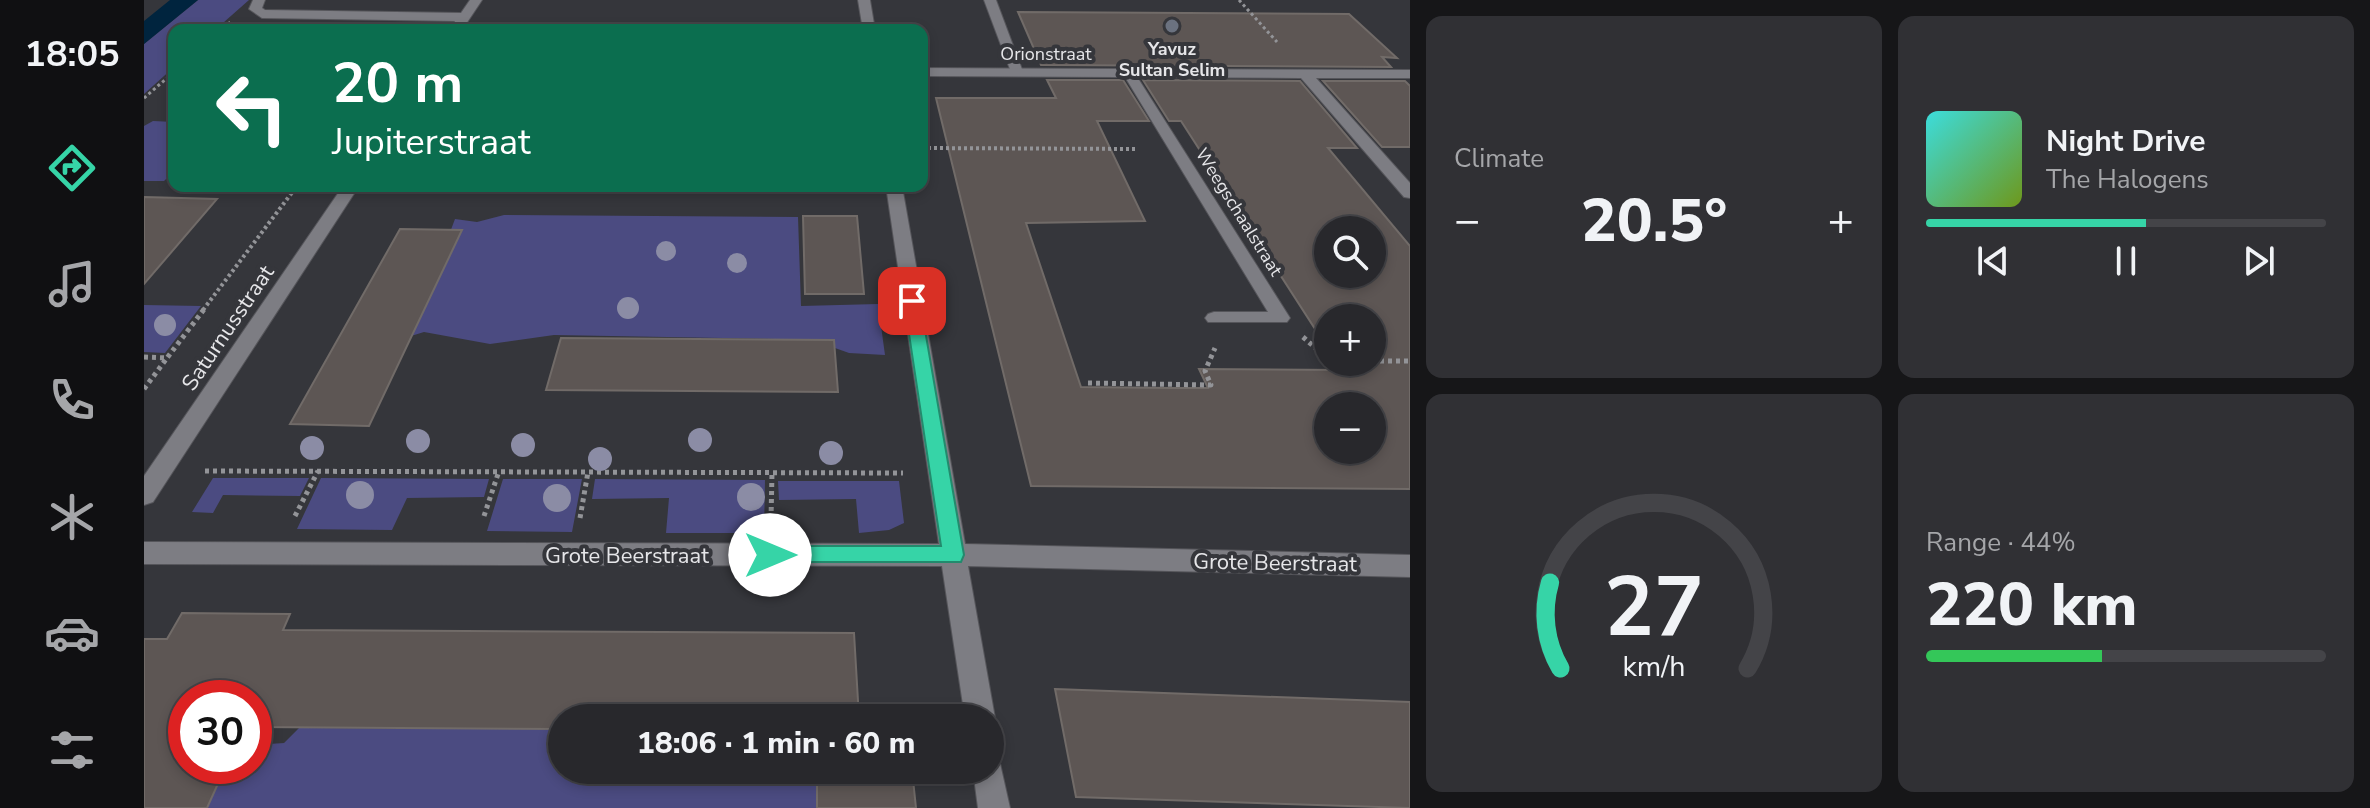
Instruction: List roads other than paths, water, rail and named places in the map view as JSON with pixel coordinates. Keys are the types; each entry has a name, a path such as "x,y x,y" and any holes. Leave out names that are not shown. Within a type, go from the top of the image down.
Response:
{"street":[{"path":"259,0 255,9 262,14 464,17"},
{"path":"459,24 476,0"},
{"path":"864,0 868,24"},
{"name":"Orionstraat","path":"928,72 1410,74"},
{"path":"1304,73 1410,193"},
{"name":"Saturnusstraat","path":"144,495 347,192"},
{"path":"895,192 978,704"},
{"name":"Grote Beerstraat","path":"144,553 953,555 1410,566"},
{"path":"990,784 994,808"}],"lane":[{"path":"990,0 1017,72"},
{"name":"Weegschaalstraat","path":"1128,72 1281,318 1222,318"}],"water":[{"path":"170,0 198,0 144,44 144,21"}],"place":[{"name":"Yavuz Sultan Selim","path":"1172,26"}]}
